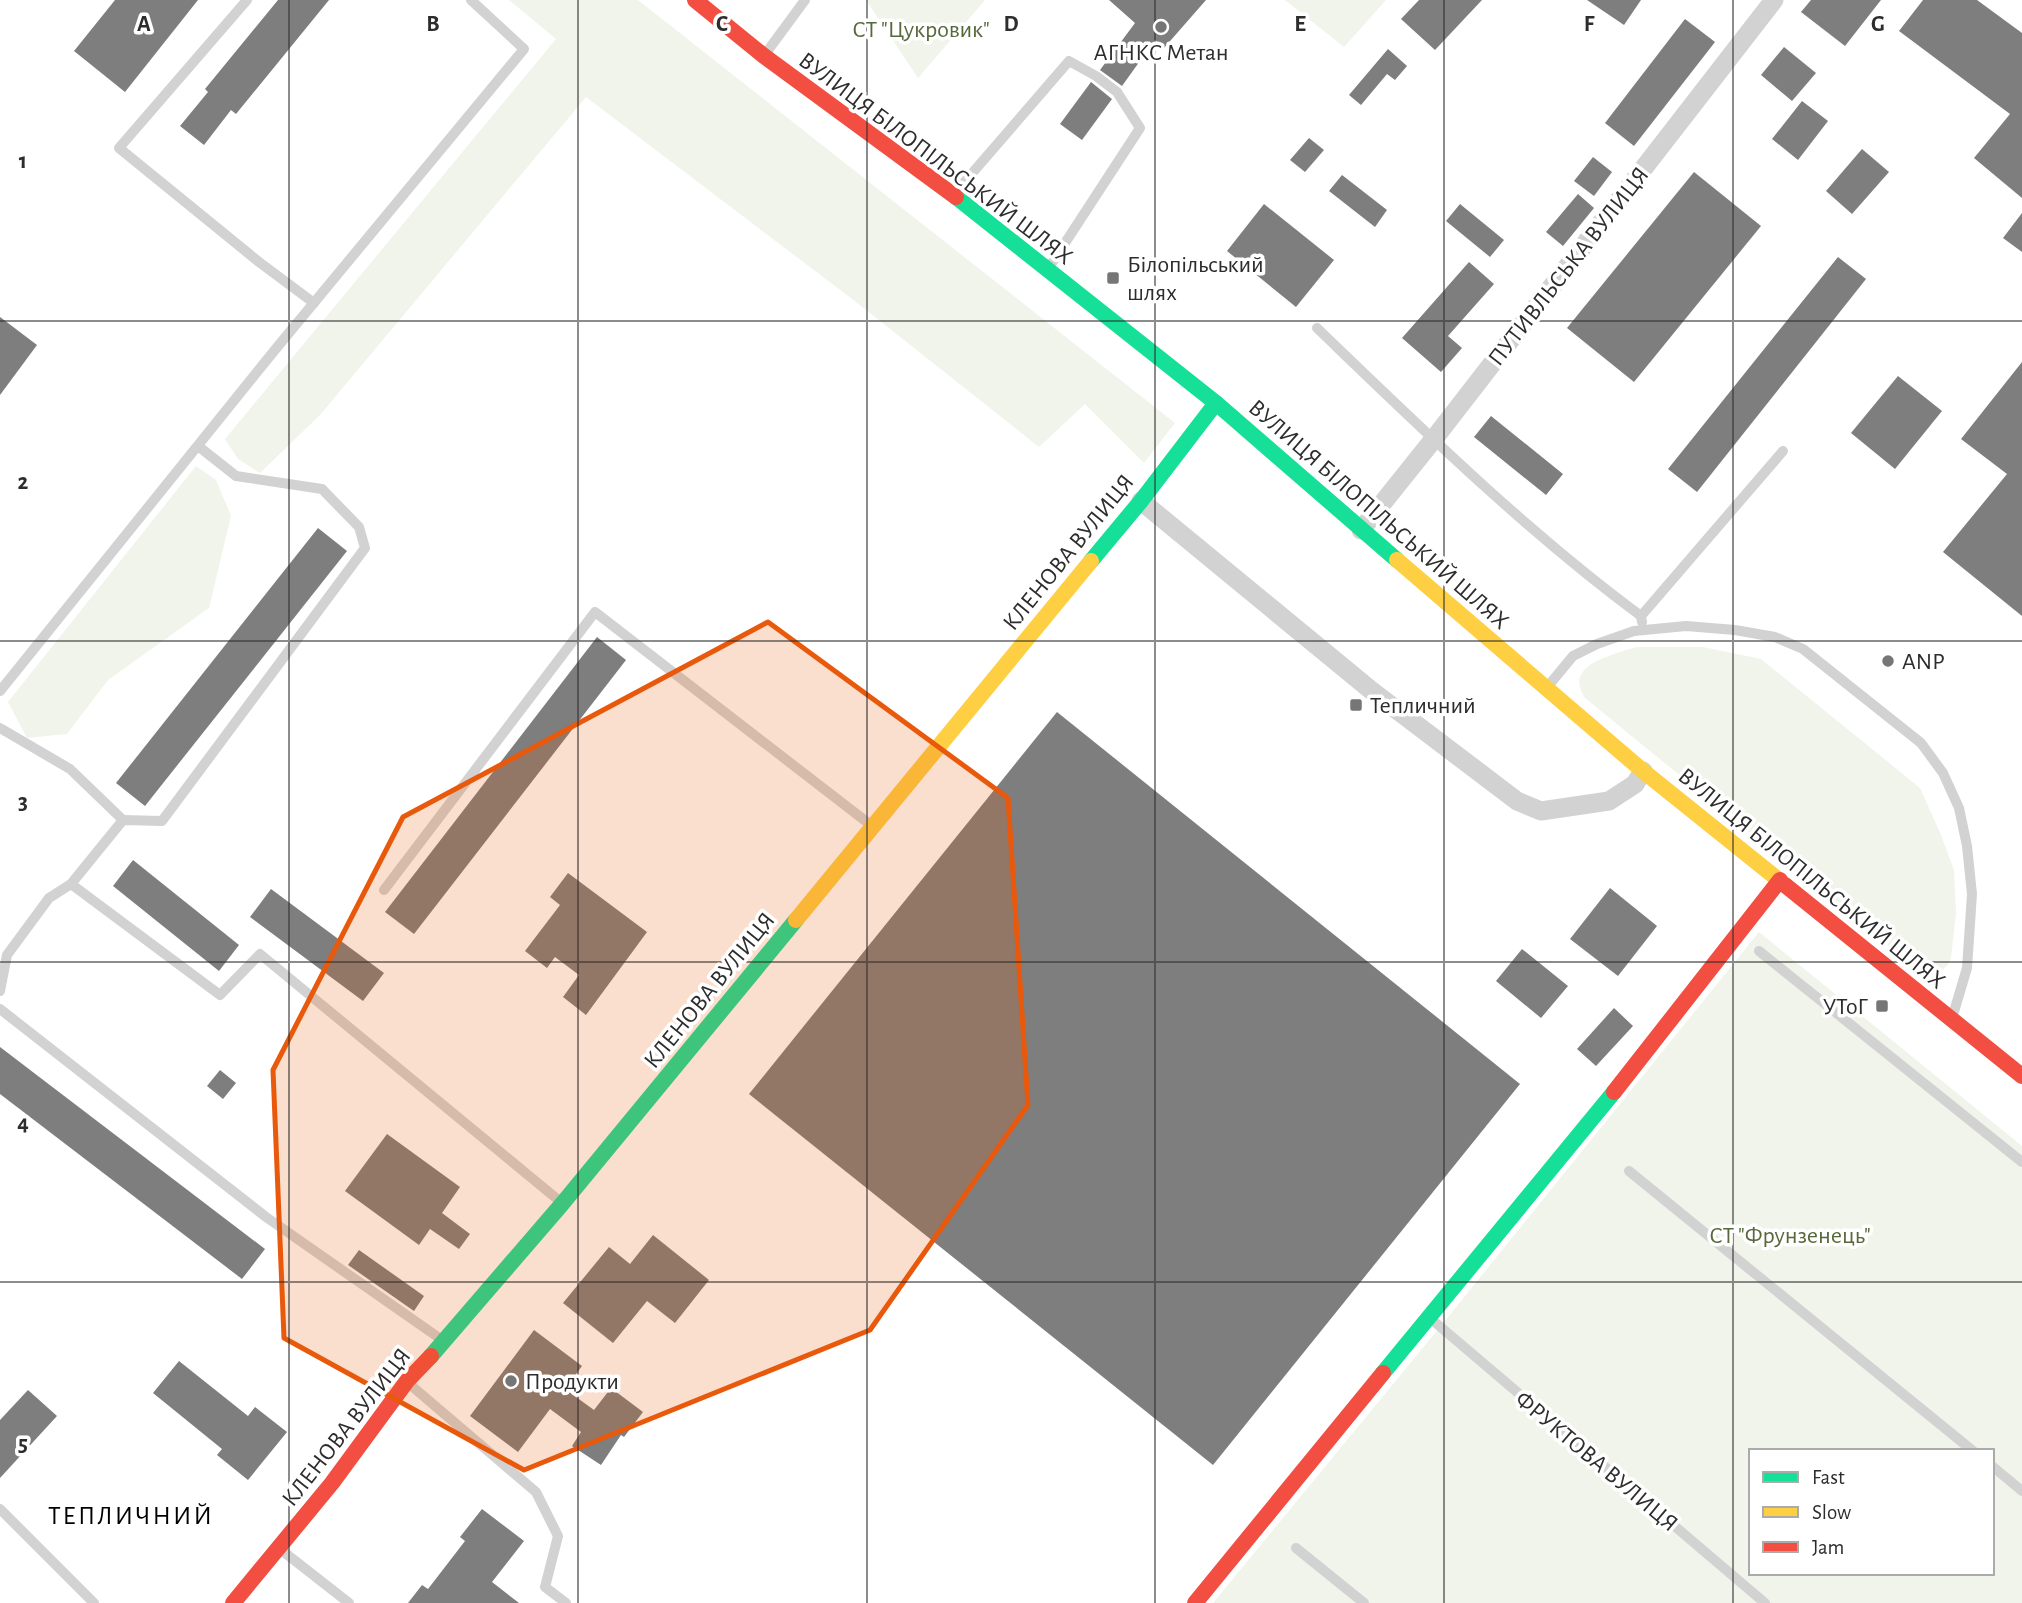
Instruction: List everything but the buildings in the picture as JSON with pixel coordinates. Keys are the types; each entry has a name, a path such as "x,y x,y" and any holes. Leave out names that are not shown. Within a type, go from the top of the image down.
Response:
{"street":[{"name":"ВУЛИЦЯ БІЛОПІЛЬСЬКИЙ ШЛЯХ","path":"695,0 764,56 953,195 1216,403 1643,771 2022,1076"},
{"name":"ПУТИВЛЬСЬКА ВУЛИЦЯ","path":"1361,530 1774,0"},
{"name":"КЛЕНОВА ВУЛИЦЯ","path":"233,1603 332,1483 407,1381 445,1342 562,1204 1141,500 1216,403"},
{"path":"1141,500 1373,691 1517,801 1542,811 1609,801 1635,783 1643,771"},
{"path":"1195,1603 1624,1080 1780,880"}],"lane":[{"path":"247,0 119,148 259,262 314,303"},
{"path":"0,691 524,49 471,0"},
{"path":"764,56 805,0"},
{"path":"953,195 1069,61 1117,92 1140,128 1047,270"},
{"path":"1317,328 1433,440 1595,582 1641,616 1644,631"},
{"path":"0,728 70,769 123,820 162,821 365,548 359,527 322,489 236,476 198,446"},
{"path":"1641,616 1783,451"},
{"path":"384,890 595,612 873,827"},
{"path":"1546,688 1573,656 1634,631 1686,626 1735,630 1775,637 1803,649 1921,743 1949,785 1959,808 1967,846 1972,894 1968,968 1952,1020"},
{"path":"0,991 7,955 49,898 71,884 123,820"},
{"path":"71,884 220,995 260,954 562,1204"},
{"path":"1759,951 2022,1162"},
{"path":"0,1009 266,1217 445,1342"},
{"path":"1629,1171 1971,1449"},
{"name":"ФРУКТОВА ВУЛИЦЯ","path":"1430,1318 1765,1603"},
{"path":"407,1381 536,1492 558,1536 545,1587 566,1603"},
{"path":"1994,1468 2022,1490"},
{"path":"0,1509 94,1603"},
{"path":"279,1548 349,1603"},
{"path":"1296,1548 1364,1603"}],"highlighted area":[{"path":"768,622 1008,798 1028,1105 870,1330 524,1470 284,1338 273,1070 403,817"}],"green space":[{"path":"509,0 638,0 1175,423 1144,463 1085,404 1039,447 856,302 586,97 320,415 260,473 238,459 225,439 556,39"},
{"name":"СТ \"Цукровик\"","path":"866,0 985,0 918,78"},
{"path":"1285,0 1386,0 1344,47"},
{"path":"196,466 216,480 231,516 209,608 108,680 67,734 27,738 8,702"},
{"path":"1636,647 1703,647 1761,659 1920,788 1954,870 1956,913 1948,965 1938,973 1918,970 1585,698 1580,677 1585,669 1604,658"},
{"name":"СТ \"Фрунзенець\"","path":"1759,932 2022,1146 2022,1603 1213,1603"}],"traffic: fast":[{"path":"956,197 1216,403 1397,560"},
{"path":"1091,561 1216,403"},
{"path":"431,1356 562,1204 796,920"},
{"path":"1383,1373 1614,1092"}],"traffic: slow":[{"path":"1397,560 1643,771 1785,885"},
{"path":"796,920 1091,561"}],"traffic: jam":[{"path":"695,0 764,56 956,197"},
{"path":"1614,1092 1780,880"},
{"path":"1785,885 2022,1076"},
{"path":"233,1603 332,1483 407,1381 431,1356"},
{"path":"1195,1603 1383,1373"}],"place":[{"name":"АГНКС Метан","path":"1161,27"},
{"name":"Білопільський шлях","path":"1113,278"},
{"name":"ANP","path":"1888,661"},
{"name":"Тепличний","path":"1356,705"},
{"name":"УТоГ","path":"1882,1006"},
{"name":"Продукти","path":"511,1381"}],"district":[{"name":"ТЕПЛИЧНИЙ","path":"131,1515"}]}
